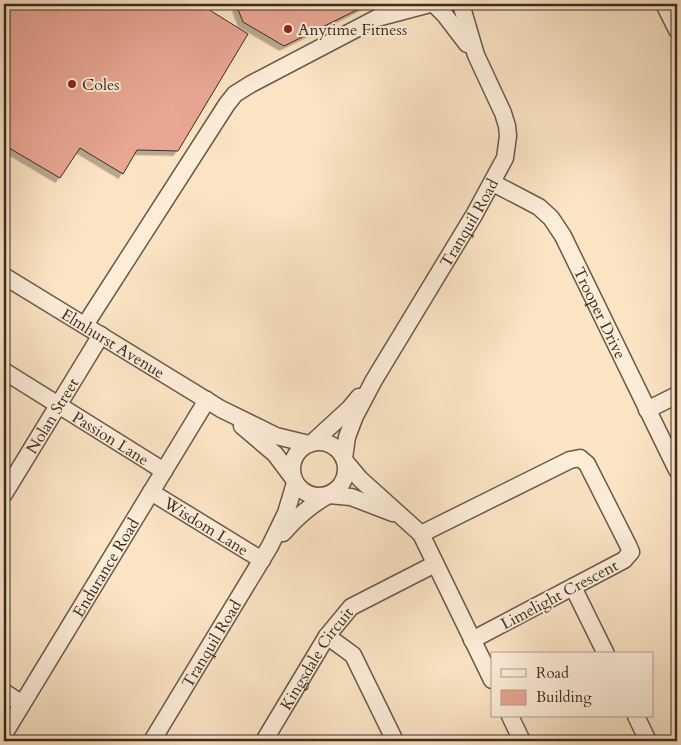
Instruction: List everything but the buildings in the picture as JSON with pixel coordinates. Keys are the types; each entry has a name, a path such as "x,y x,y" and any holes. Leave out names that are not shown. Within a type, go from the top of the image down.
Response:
{"street":[{"path":"377,18 389,4"},
{"path":"85,325 235,94 377,18 430,4 439,4"},
{"name":"Tranquil Road","path":"434,4 476,56"},
{"name":"Tranquil Road","path":"345,460 347,437 374,380 493,183 505,158 508,136 502,113 476,56 460,4"},
{"path":"664,4 677,30"},
{"name":"Trooper Drive","path":"493,183 539,207 551,218 563,236 677,470"},
{"name":"Elmhurst Avenue","path":"4,276 221,409 276,436 310,443"},
{"name":"Nolan Street","path":"4,494 101,335"},
{"name":"Passion Lane","path":"4,371 164,471"},
{"name":"Tranquil Road","path":"310,443 349,409 374,380"},
{"path":"647,410 677,395"},
{"name":"Endurance Road","path":"4,734 207,400"},
{"name":"Elmhurst Avenue","path":"221,409 274,454 294,480"},
{"path":"270,546 286,513 294,480 293,461 302,448 310,443 322,442 331,444 339,450 360,479 421,534 491,678"},
{"name":"Limelight Crescent","path":"421,534 570,460 580,458 587,464 631,552 624,560 472,640"},
{"path":"270,546 299,515 314,503 340,488 346,474 345,460"},
{"path":"294,480 305,493 320,497 328,495 351,497 400,516"},
{"name":"Wisdom Lane","path":"151,492 262,560"},
{"name":"Tranquil Road","path":"152,741 270,546"},
{"name":"Kingsdale Circuit","path":"264,741 326,636 351,607 435,564"},
{"path":"573,587 605,652"},
{"path":"326,636 353,655 394,741"},
{"path":"4,692 22,704"},
{"path":"511,718 522,741"},
{"path":"637,718 648,741"}],"place":[{"name":"Anytime Fitness","path":"288,29"},
{"name":"Coles","path":"72,84"}]}
